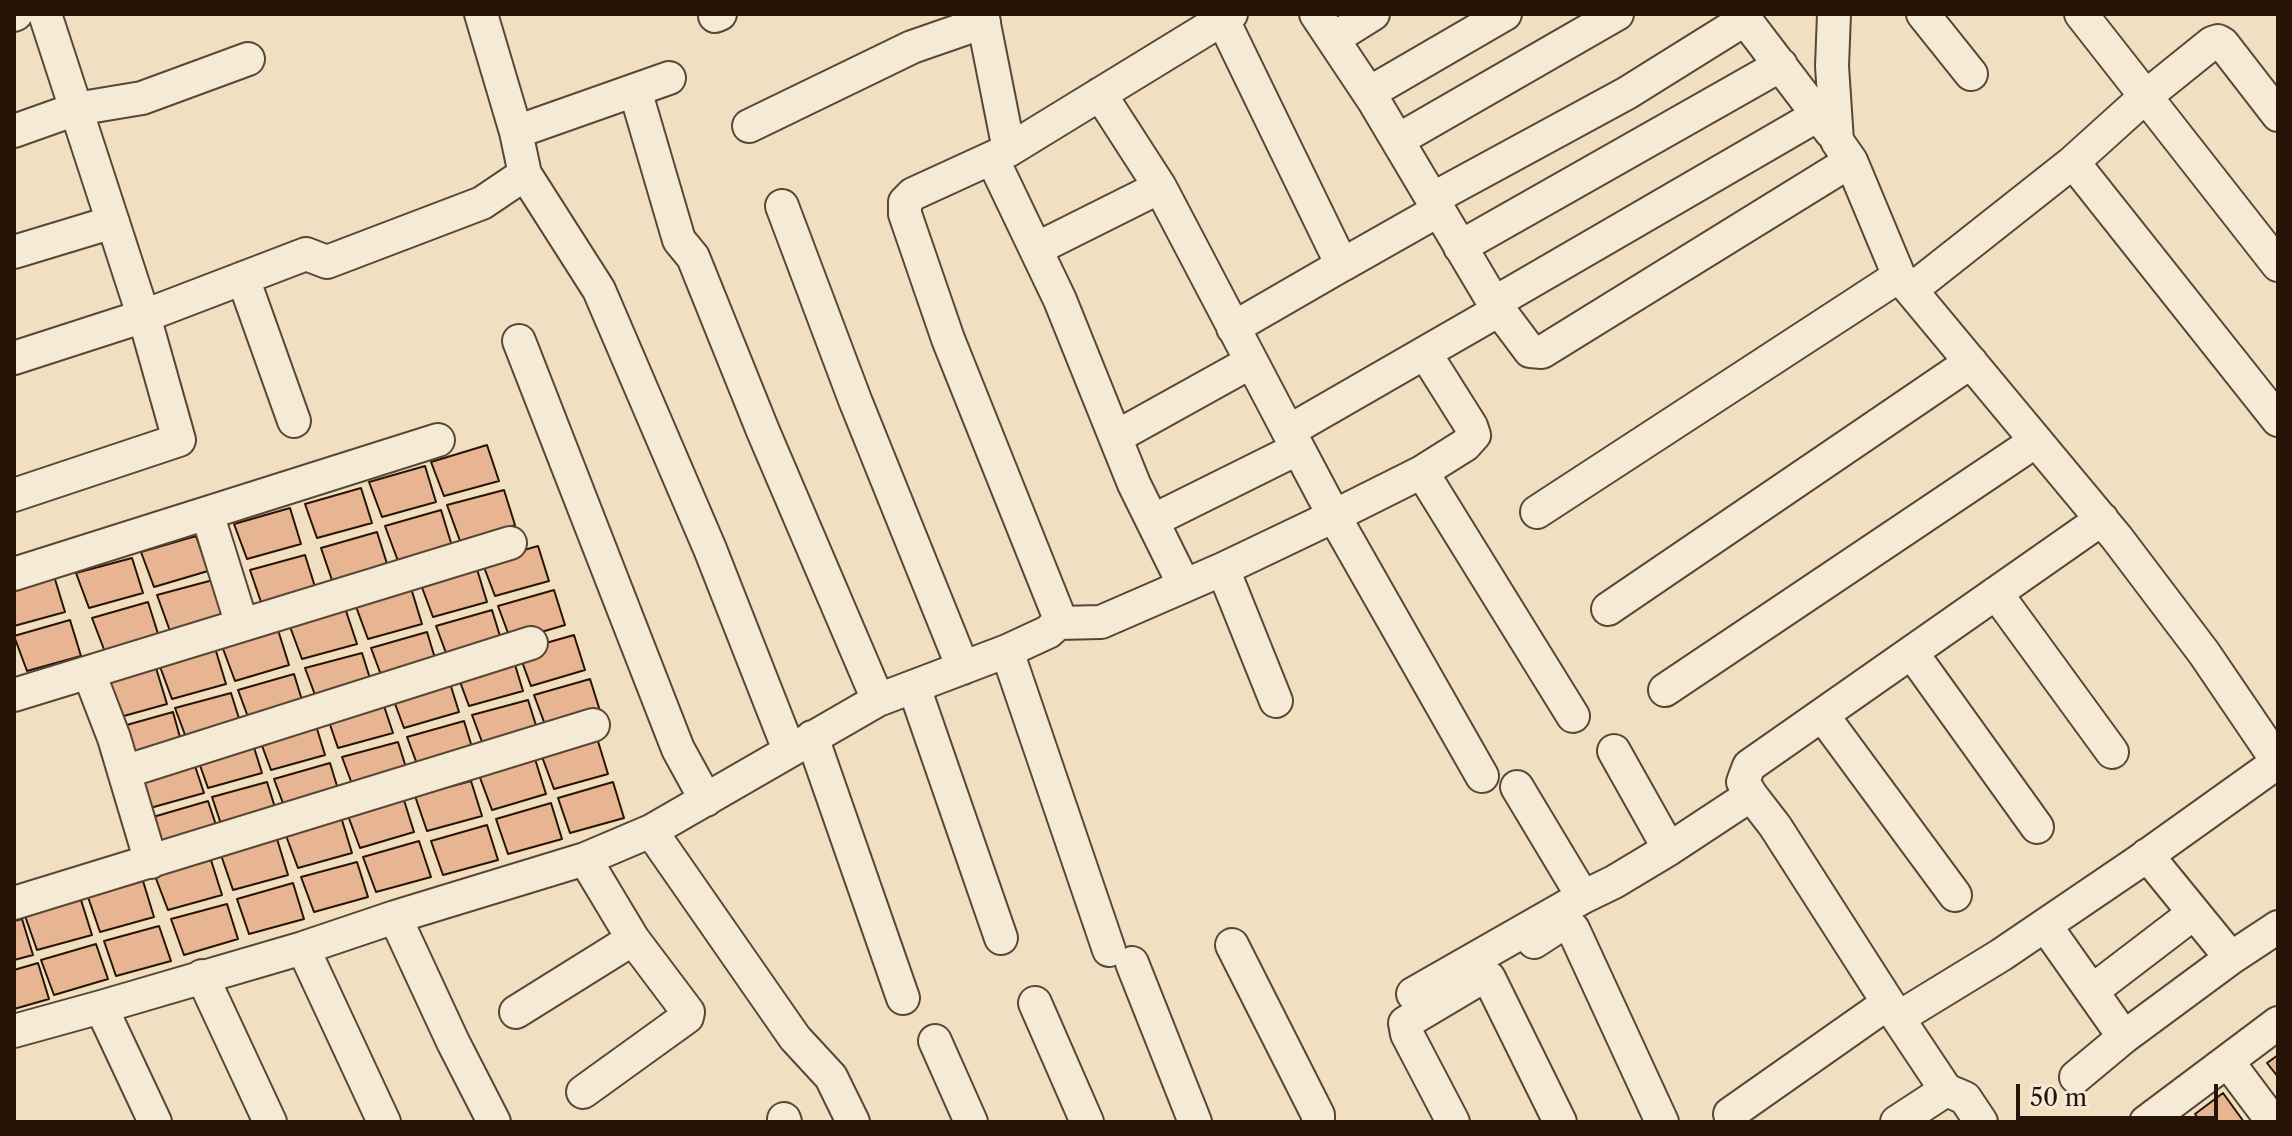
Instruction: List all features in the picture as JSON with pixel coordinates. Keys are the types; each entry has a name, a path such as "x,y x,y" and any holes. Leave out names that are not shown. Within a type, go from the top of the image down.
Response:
{"street":[{"path":"14,495 179,440 144,316 45,14"},
{"path":"1373,14 1325,26 1436,205 1490,310 1530,351 1542,352 1844,151"},
{"path":"1369,93 1505,14"},
{"path":"1398,140 1617,14"},
{"path":"1834,14 1832,66 1844,151"},
{"path":"1923,14 1971,74"},
{"path":"2081,14 2278,265"},
{"path":"485,16 525,174 599,290 710,549 800,744 903,998"},
{"path":"1058,623 1058,614 948,339 905,214 905,202 913,194 1001,154 1227,17 1342,265"},
{"path":"1233,328 1627,93 1742,17 1844,151 1905,283 2102,519 2204,653 2278,762 2001,955 1893,1010 1730,1114"},
{"path":"749,126 912,47 983,18 1001,154 1036,249 1060,300 1134,484 1184,585"},
{"path":"1537,512 1905,283 2073,162 2145,97 2218,41 2278,115"},
{"path":"14,131 76,109 142,98 248,59"},
{"path":"1460,247 1781,65"},
{"path":"516,132 669,78"},
{"path":"635,90 679,240 693,257 763,431 878,700"},
{"path":"1100,94 1160,187 1334,516 1482,776"},
{"path":"1293,441 1292,429 1425,353 1490,310 1818,115"},
{"path":"2073,162 2278,420"},
{"path":"14,358 144,316 306,254 327,262 482,203 525,174"},
{"path":"1036,249 1160,187"},
{"path":"782,206 855,400 963,668"},
{"path":"14,252 113,222"},
{"path":"243,278 294,421"},
{"path":"519,341 678,749 706,800"},
{"path":"14,1031 303,948 585,859 651,831 878,700 1007,651 1048,632 1058,623 1101,622 1334,516 1422,472 1465,445 1474,435 1425,353"},
{"path":"1116,437 1251,362"},
{"path":"1608,609 1971,362"},
{"path":"14,574 438,440"},
{"path":"1154,520 1293,441"},
{"path":"1665,690 2036,441"},
{"path":"1422,472 1573,716"},
{"path":"207,513 242,625"},
{"path":"1981,1122 1965,1098 1946,1090 1775,826 1743,782 1749,766 2102,519"},
{"path":"14,695 510,543"},
{"path":"1223,569 1276,701"},
{"path":"1996,593 2112,752"},
{"path":"124,772 531,643"},
{"path":"1007,651 1121,956 1195,1122"},
{"path":"1912,653 2037,827"},
{"path":"89,673 114,738 151,862"},
{"path":"914,687 1001,938"},
{"path":"1823,716 1955,895"},
{"path":"14,903 593,725"},
{"path":"1614,751 1669,849"},
{"path":"1517,787 1583,897"},
{"path":"1413,994 1614,882 1751,795"},
{"path":"651,831 795,1038 831,1077 853,1122"},
{"path":"2147,855 2231,958"},
{"path":"583,1092 687,1017 688,1012 633,939 585,859"},
{"path":"2092,991 2194,913"},
{"path":"395,917 494,1122"},
{"path":"1453,1122 1407,1034 1405,1023 1484,976 1557,927 1566,925 1573,929 1662,1122"},
{"path":"2045,925 2124,1037"},
{"path":"2076,1077 2124,1037 2278,927"},
{"path":"516,1012 633,939"},
{"path":"1232,945 1318,1115 1318,1122"},
{"path":"303,948 384,1122"},
{"path":"202,976 270,1122"},
{"path":"1484,976 1489,978 1560,1122"},
{"path":"1035,1003 1087,1122"},
{"path":"101,1007 155,1122"},
{"path":"2146,1122 2278,1023"},
{"path":"935,1041 971,1122"},
{"path":"2228,1062 2273,1122"},
{"path":"1897,1122 1946,1090"}],"building":[{"path":"487,445 499,481 444,496 431,462"},
{"path":"425,466 436,502 382,517 369,482"},
{"path":"361,488 372,523 317,538 305,504"},
{"path":"504,490 515,525 460,541 447,505"},
{"path":"290,508 301,544 247,559 234,524"},
{"path":"441,510 452,546 398,561 385,526"},
{"path":"377,532 388,567 333,583 321,548"},
{"path":"196,536 208,571 154,587 141,552"},
{"path":"538,546 549,581 495,596 482,562"},
{"path":"305,555 316,590 262,605 250,570"},
{"path":"132,558 143,593 89,608 76,573"},
{"path":"476,566 487,602 433,617 420,582"},
{"path":"54,576 65,612 14,626 14,587"},
{"path":"213,580 224,616 170,631 157,595"},
{"path":"411,588 422,624 368,639 355,604"},
{"path":"554,590 565,625 511,641 498,606"},
{"path":"148,602 159,637 105,652 92,618"},
{"path":"345,608 357,644 302,659 289,624"},
{"path":"492,610 503,646 449,661 436,626"},
{"path":"70,620 81,656 27,671 14,636"},
{"path":"278,630 289,665 235,681 222,646"},
{"path":"427,632 438,668 384,683 371,648"},
{"path":"574,635 585,670 531,686 518,651"},
{"path":"215,648 226,684 172,699 159,664"},
{"path":"362,653 373,688 318,703 305,668"},
{"path":"512,655 523,691 469,706 456,671"},
{"path":"156,668 167,704 113,719 100,684"},
{"path":"294,674 305,710 251,725 238,690"},
{"path":"448,677 459,712 404,728 391,693"},
{"path":"590,679 601,714 547,730 534,695"},
{"path":"231,693 242,728 188,743 175,708"},
{"path":"381,697 393,733 338,748 326,713"},
{"path":"528,700 539,735 485,750 472,715"},
{"path":"173,712 183,748 129,763 116,728"},
{"path":"314,719 325,755 271,770 258,735"},
{"path":"464,721 475,757 420,772 407,737"},
{"path":"251,738 262,773 208,788 196,754"},
{"path":"597,738 608,774 554,789 541,754"},
{"path":"398,742 409,777 355,792 342,757"},
{"path":"192,757 204,793 150,808 137,773"},
{"path":"535,759 546,794 492,810 479,775"},
{"path":"330,763 341,799 287,814 274,779"},
{"path":"471,781 482,816 427,831 415,796"},
{"path":"267,782 278,817 224,833 212,797"},
{"path":"613,782 624,818 570,833 558,798"},
{"path":"403,797 414,832 360,848 347,813"},
{"path":"208,801 220,837 166,852 153,817"},
{"path":"551,803 562,839 508,854 496,819"},
{"path":"341,817 352,853 298,868 285,833"},
{"path":"487,825 498,860 443,875 431,841"},
{"path":"277,839 288,875 233,890 221,855"},
{"path":"419,841 431,877 376,892 363,857"},
{"path":"211,860 222,895 168,910 155,876"},
{"path":"357,862 368,897 314,912 301,877"},
{"path":"143,881 154,917 100,932 88,897"},
{"path":"293,883 304,919 249,934 237,899"},
{"path":"81,900 92,935 37,950 25,916"},
{"path":"227,904 238,939 184,955 171,919"},
{"path":"22,919 33,955 14,960 14,921"},
{"path":"159,926 171,961 116,976 104,941"},
{"path":"96,944 108,979 54,995 41,960"},
{"path":"38,963 49,999 14,1009 14,970"},
{"path":"2278,1055 2278,1077 2267,1063"},
{"path":"2223,1093 2244,1122 2201,1122 2195,1114"}]}
